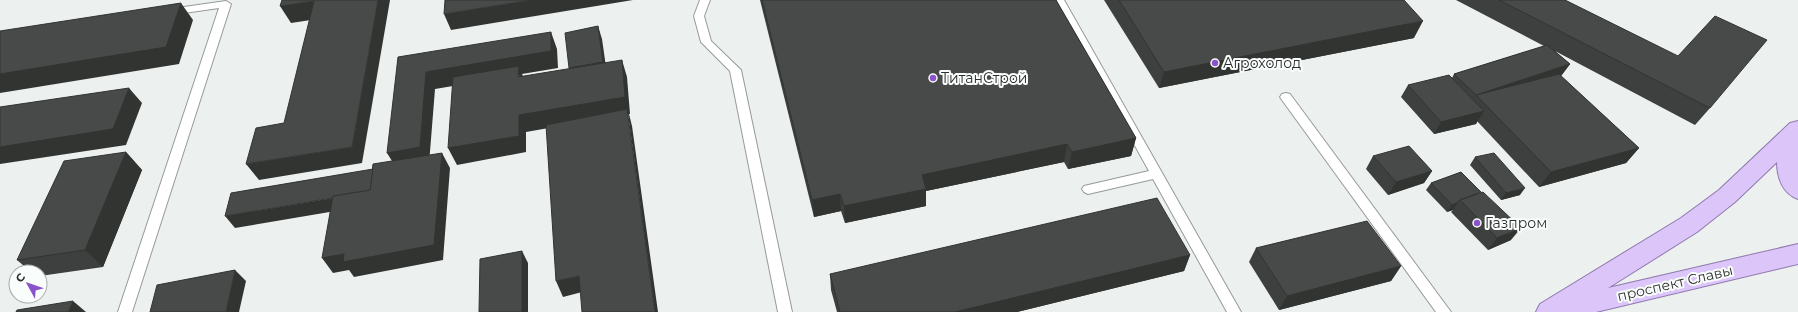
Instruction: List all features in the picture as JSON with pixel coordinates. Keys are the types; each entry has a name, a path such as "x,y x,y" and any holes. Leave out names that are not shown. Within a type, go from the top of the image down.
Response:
{"main road":[{"path":"1795,132 1787,169 1794,187 1798,190"},
{"path":"1549,312 1689,225 1727,196 1795,132"},
{"name":"проспект Славы","path":"1553,312 1798,254"}],"lane":[{"path":"705,0 699,16 706,42 735,70 785,312"},
{"path":"1059,0 1234,312"},
{"path":"125,312 226,4 156,14"},
{"path":"1286,97 1444,312"},
{"path":"1088,189 1157,174"}],"building":[{"path":"282,0 378,0 352,147 246,164 256,128 284,123 314,1 280,6"},
{"path":"445,0 532,0 444,14"},
{"name":"ТитанСтрой","path":"762,0 1056,0 1136,138 1072,152 1067,144 922,175 926,189 844,206 840,194 812,200"},
{"name":"Агрохолод","path":"1119,0 1404,0 1423,21 1164,72"},
{"path":"1499,0 1565,0 1678,56 1715,16 1767,40 1710,108"},
{"path":"181,3 166,47 0,74 0,31"},
{"path":"598,26 603,62 569,68 565,33"},
{"path":"551,32 551,51 426,72 420,147 387,153 398,57"},
{"path":"1547,45 1570,64 1476,95 1454,74"},
{"path":"622,60 625,97 519,115 519,136 448,148 453,77 519,66 518,77"},
{"path":"1559,74 1639,148 1551,172 1476,95"},
{"path":"1449,75 1484,111 1441,122 1408,85"},
{"path":"129,88 113,129 0,147 0,107"},
{"path":"627,109 655,312 582,312 579,276 556,281 546,125"},
{"path":"1409,146 1432,171 1396,182 1373,156"},
{"path":"126,152 85,250 17,260 64,161"},
{"path":"442,153 434,245 343,262 344,254 322,258 333,196 370,190 373,164"},
{"path":"1494,153 1525,188 1506,193 1475,157"},
{"path":"373,169 370,190 225,216 231,193"},
{"path":"1461,172 1481,192 1460,200 1452,205 1431,183"},
{"path":"1483,192 1521,228 1497,238 1460,200"},
{"path":"1157,198 1190,255 955,312 840,312 830,274"},
{"path":"1367,221 1401,266 1287,296 1256,248"},
{"path":"522,251 522,312 479,312 480,259"},
{"path":"235,270 226,312 150,312 157,285"},
{"path":"73,301 68,312 16,312 17,310"}],"place":[{"name":"Агрохолод","path":"1215,63"},
{"name":"ТитанСтрой","path":"933,78"},
{"name":"Газпром","path":"1477,223"}]}
